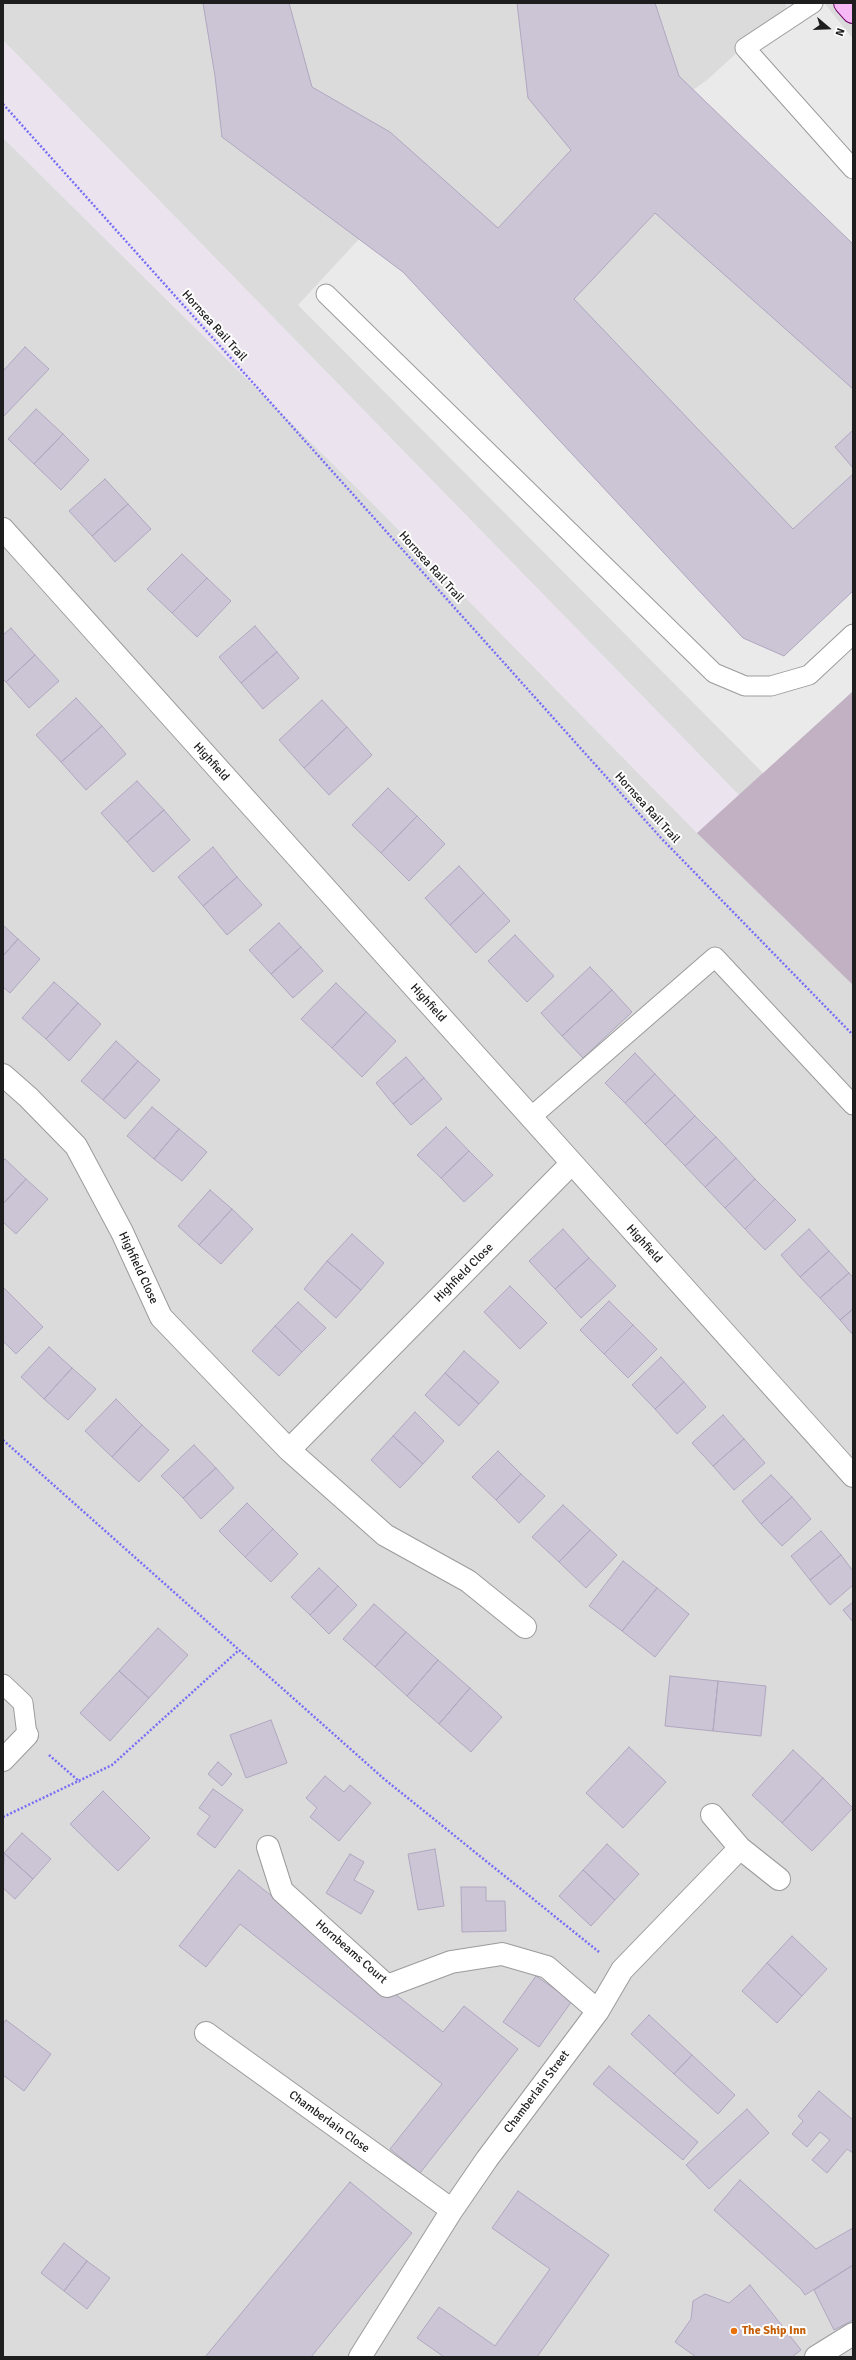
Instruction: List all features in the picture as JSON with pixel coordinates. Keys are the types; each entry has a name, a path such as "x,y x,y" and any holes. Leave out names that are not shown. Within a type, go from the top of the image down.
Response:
{"main road":[{"path":"845,3 853,12"}],"street":[{"name":"Highfield","path":"3,530 853,1476"},
{"name":"Highfield Close","path":"3,1074 76,1146 122,1232 161,1317 289,1450 385,1535 468,1580 525,1627"},
{"name":"Highfield Close","path":"289,1450 572,1163"},
{"path":"3,1760 27,1735"},
{"path":"712,1815 740,1848 779,1879"},
{"name":"Hornbeams Court","path":"268,1847 282,1891 387,1986 451,1962 502,1954 547,1966 598,2011"},
{"name":"Chamberlain Street","path":"360,2357 452,2210 492,2152 598,2011 622,1970 740,1848"},
{"name":"Chamberlain Close","path":"206,2033 452,2210"},
{"path":"816,2357 853,2334"}],"lane":[{"path":"813,3 746,48 853,169"},
{"path":"326,294 714,673 745,686 771,686 809,675 853,634"},
{"path":"531,1118 715,957 853,1105"},
{"path":"3,1684 23,1703 27,1735"}],"path":[{"name":"Hornsea Rail Trail","path":"3,104 661,838 853,1035"},
{"path":"3,1440 383,1778 622,1970"},
{"path":"3,1817 80,1782 112,1765 239,1650"},
{"path":"27,1735 80,1782"}],"shaded area":[{"path":"3,3 784,3 809,33 853,100 853,2357 3,2357 3,138 371,502 697,833 739,795 3,40"},
{"path":"791,3 824,3 853,39 853,244 693,90 707,80"},
{"path":"824,3 853,3 853,39 826,6"},
{"path":"359,239 403,272 743,638 784,656 853,591 853,691 763,773 298,305"},
{"path":"853,691 853,985 697,833"}],"building":[{"path":"203,3 289,3 312,87 390,132 498,228 571,150 528,98 517,3 655,3 679,76 853,244 853,389 655,213 574,299 793,529 853,474 853,591 784,656 743,638 403,272 222,137 215,76"},
{"path":"25,347 49,369 3,417 3,371"},
{"path":"36,409 63,434 34,464 8,439"},
{"path":"853,430 853,468 835,447"},
{"path":"63,434 89,460 61,490 34,464"},
{"path":"105,479 128,504 92,536 69,511"},
{"path":"128,504 151,529 115,562 92,536"},
{"path":"182,554 207,578 172,613 147,589"},
{"path":"207,578 231,601 197,637 172,613"},
{"path":"255,626 277,652 241,683 219,657"},
{"path":"11,628 35,655 6,682 3,679 3,635"},
{"path":"277,652 299,678 263,709 241,683"},
{"path":"35,655 59,681 29,708 6,682"},
{"path":"76,698 102,726 61,762 36,735"},
{"path":"322,700 347,727 304,768 279,740"},
{"path":"102,726 126,754 86,790 61,762"},
{"path":"347,727 372,755 329,795 304,768"},
{"path":"137,781 164,810 127,842 101,813"},
{"path":"388,788 417,816 381,853 352,825"},
{"path":"164,810 190,840 153,872 127,842"},
{"path":"417,816 445,844 409,881 381,853"},
{"path":"213,847 237,877 203,906 178,877"},
{"path":"459,866 484,893 450,925 425,898"},
{"path":"237,877 262,905 227,935 203,906"},
{"path":"484,893 510,921 476,953 450,925"},
{"path":"279,923 301,947 271,974 249,950"},
{"path":"3,925 18,939 3,956"},
{"path":"515,935 554,976 527,1002 488,961"},
{"path":"18,939 40,959 10,993 3,987 3,956"},
{"path":"301,947 323,971 293,998 271,974"},
{"path":"590,967 612,990 562,1036 541,1013"},
{"path":"54,982 78,1003 46,1039 22,1018"},
{"path":"336,983 366,1012 332,1048 301,1019"},
{"path":"612,990 632,1012 583,1058 562,1036"},
{"path":"78,1003 101,1024 69,1061 46,1039"},
{"path":"366,1012 396,1041 362,1077 332,1048"},
{"path":"116,1041 138,1061 103,1100 81,1081"},
{"path":"635,1053 655,1074 625,1103 605,1083"},
{"path":"406,1057 424,1078 393,1104 376,1083"},
{"path":"138,1061 160,1080 125,1119 103,1100"},
{"path":"655,1074 675,1095 645,1124 625,1103"},
{"path":"424,1078 442,1099 411,1125 393,1104"},
{"path":"675,1095 695,1116 665,1145 645,1124"},
{"path":"152,1107 179,1129 154,1159 127,1136"},
{"path":"695,1116 716,1137 685,1166 665,1145"},
{"path":"446,1127 469,1151 441,1178 417,1155"},
{"path":"179,1129 207,1152 182,1181 154,1159"},
{"path":"716,1137 736,1158 705,1187 685,1166"},
{"path":"469,1151 493,1175 464,1202 441,1178"},
{"path":"736,1158 755,1179 725,1208 705,1187"},
{"path":"5,1159 26,1179 3,1204 3,1161"},
{"path":"26,1179 48,1199 16,1234 3,1222 3,1204"},
{"path":"755,1179 775,1199 745,1229 725,1208"},
{"path":"210,1190 232,1209 199,1245 178,1226"},
{"path":"775,1199 796,1220 765,1250 745,1229"},
{"path":"232,1209 253,1229 221,1264 199,1245"},
{"path":"563,1229 589,1258 555,1289 529,1261"},
{"path":"809,1229 829,1251 800,1277 781,1255"},
{"path":"352,1234 384,1263 361,1290 327,1261"},
{"path":"829,1251 849,1273 820,1298 800,1277"},
{"path":"589,1258 616,1286 581,1318 555,1289"},
{"path":"327,1261 361,1290 336,1318 304,1289"},
{"path":"849,1273 853,1277 853,1309 840,1320 820,1298"},
{"path":"510,1286 547,1323 520,1349 484,1312"},
{"path":"3,1287 43,1327 16,1354 3,1341"},
{"path":"609,1301 633,1325 604,1354 580,1330"},
{"path":"298,1302 326,1328 302,1352 275,1326"},
{"path":"853,1309 853,1335 840,1320"},
{"path":"633,1325 657,1349 628,1378 604,1354"},
{"path":"275,1326 302,1352 279,1376 252,1351"},
{"path":"49,1347 72,1368 44,1399 21,1377"},
{"path":"464,1351 499,1382 479,1404 445,1373"},
{"path":"661,1357 684,1382 655,1409 632,1385"},
{"path":"72,1368 96,1389 68,1420 44,1399"},
{"path":"445,1373 479,1404 459,1426 425,1395"},
{"path":"684,1382 706,1407 677,1434 655,1409"},
{"path":"116,1399 142,1425 112,1457 85,1431"},
{"path":"415,1412 444,1441 423,1464 393,1436"},
{"path":"723,1415 744,1439 713,1466 692,1443"},
{"path":"142,1425 169,1450 139,1482 112,1457"},
{"path":"393,1436 423,1464 400,1488 371,1460"},
{"path":"744,1439 765,1463 734,1490 713,1466"},
{"path":"194,1445 216,1468 183,1498 161,1476"},
{"path":"498,1451 521,1474 496,1500 472,1477"},
{"path":"216,1468 234,1488 201,1519 183,1498"},
{"path":"521,1474 545,1496 519,1523 496,1500"},
{"path":"771,1475 792,1497 761,1524 742,1501"},
{"path":"792,1497 811,1519 782,1546 761,1524"},
{"path":"247,1503 273,1529 245,1557 219,1531"},
{"path":"563,1505 590,1530 559,1562 532,1537"},
{"path":"273,1529 298,1554 271,1582 245,1557"},
{"path":"590,1530 617,1555 586,1588 559,1562"},
{"path":"821,1531 841,1555 810,1580 791,1556"},
{"path":"841,1555 853,1571 853,1585 830,1605 810,1580"},
{"path":"623,1561 657,1588 622,1631 589,1606"},
{"path":"319,1568 338,1586 310,1615 291,1597"},
{"path":"338,1586 357,1605 329,1634 310,1615"},
{"path":"657,1588 689,1614 655,1657 622,1631"},
{"path":"853,1602 853,1622 843,1610"},
{"path":"374,1604 406,1632 375,1667 343,1639"},
{"path":"158,1628 188,1655 149,1698 119,1671"},
{"path":"406,1632 438,1660 407,1696 375,1667"},
{"path":"438,1660 470,1688 439,1724 407,1696"},
{"path":"119,1671 149,1698 110,1741 80,1713"},
{"path":"670,1676 718,1681 713,1731 665,1726"},
{"path":"718,1681 766,1686 761,1736 713,1731"},
{"path":"470,1688 502,1717 471,1752 439,1724"},
{"path":"271,1720 287,1763 246,1778 230,1735"},
{"path":"629,1747 666,1782 623,1828 586,1793"},
{"path":"793,1750 823,1778 782,1823 752,1795"},
{"path":"218,1762 232,1774 222,1786 208,1774"},
{"path":"325,1776 344,1792 350,1785 371,1803 339,1841 310,1817 317,1808 306,1798"},
{"path":"823,1778 853,1808 812,1851 782,1823"},
{"path":"213,1789 243,1810 215,1848 197,1834 210,1816 199,1808"},
{"path":"103,1791 150,1838 118,1871 70,1824"},
{"path":"22,1833 51,1859 33,1879 4,1853"},
{"path":"607,1844 639,1874 615,1900 583,1870"},
{"path":"435,1849 444,1906 418,1910 408,1854"},
{"path":"4,1853 33,1879 15,1899 3,1888"},
{"path":"350,1854 364,1862 354,1880 374,1891 361,1914 326,1893"},
{"path":"239,1870 443,2032 464,2006 518,2049 420,2173 390,2149 442,2084 240,1924 206,1967 179,1946"},
{"path":"583,1870 615,1900 591,1926 559,1896"},
{"path":"461,1887 486,1887 486,1901 505,1901 506,1931 462,1932"},
{"path":"792,1936 827,1969 802,1996 767,1963"},
{"path":"767,1963 802,1996 777,2023 742,1991"},
{"path":"536,1976 572,2001 539,2047 503,2022"},
{"path":"649,2015 692,2055 674,2074 631,2034"},
{"path":"6,2020 51,2054 24,2091 3,2075 3,2024"},
{"path":"692,2055 735,2095 718,2114 674,2074"},
{"path":"609,2066 698,2142 683,2160 593,2084"},
{"path":"819,2091 853,2120 853,2153 847,2149 827,2173 812,2160 830,2140 820,2132 807,2147 792,2134 803,2121 798,2116"},
{"path":"747,2109 769,2133 709,2189 686,2165"},
{"path":"740,2180 816,2249 853,2228 853,2265 805,2295 801,2289 714,2210"},
{"path":"350,2182 412,2233 311,2357 205,2357"},
{"path":"518,2191 609,2255 537,2357 444,2357 417,2338 439,2307 495,2346 550,2269 492,2228"},
{"path":"64,2243 87,2261 64,2291 41,2273"},
{"path":"87,2261 110,2278 87,2309 64,2291"},
{"path":"853,2265 853,2320 834,2330 814,2290"},
{"name":"The Ship Inn","path":"750,2285 801,2350 792,2357 696,2357 675,2342 691,2319 693,2301 705,2294 729,2303"}],"place":[{"name":"The Ship Inn","path":"734,2331"}]}
